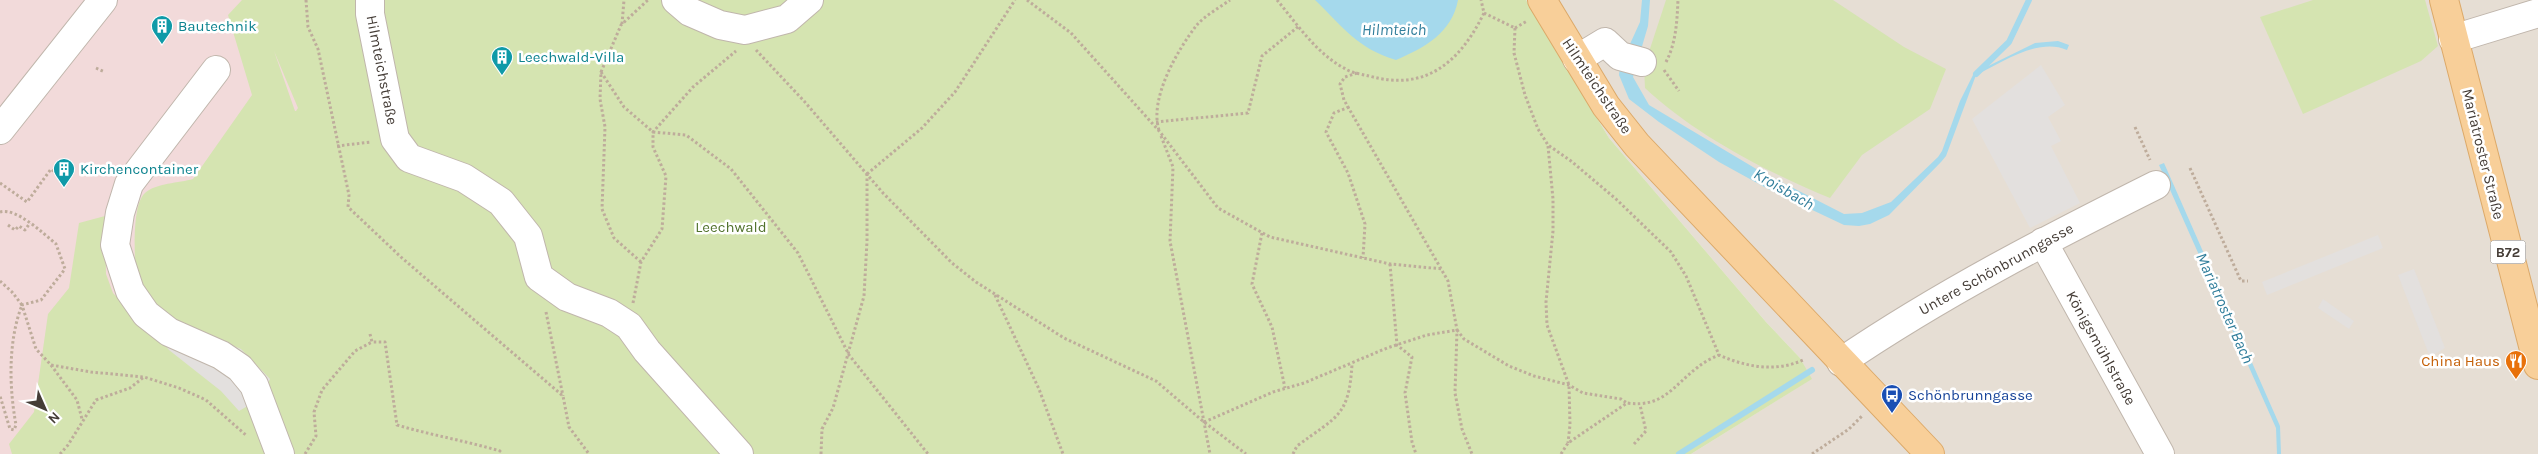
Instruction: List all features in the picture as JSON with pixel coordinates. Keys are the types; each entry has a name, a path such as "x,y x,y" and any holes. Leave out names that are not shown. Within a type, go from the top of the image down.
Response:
{"main road":[{"name":"Hilmteichstraße","path":"1542,0 1577,59 1621,125 1699,212 1714,246 1746,285 1814,355 1841,362"},
{"name":"Mariatroster Straße","path":"2444,0 2453,39 2529,296 2538,365"},
{"path":"1841,362 1930,454"}],"street":[{"path":"0,130 103,0"},
{"name":"Hilmteichstraße","path":"370,0 370,14 395,139 409,158 464,178 501,202 528,236 539,277"},
{"path":"676,0 690,12 747,36 788,19 809,0"},
{"path":"2453,39 2538,13"},
{"path":"1577,59 1605,42 1641,61"},
{"path":"216,70 129,184 120,213 115,246 130,291 146,314 169,332 221,355 240,368 254,386 280,454"},
{"name":"Untere Schönbrunngasse","path":"1841,362 1892,328 2043,242 2153,172"},
{"name":"Königsmühlstraße","path":"2043,242 2160,454"},
{"path":"539,277 567,297 609,313 629,326 648,351 739,454"}],"path":[{"path":"306,0 308,26 318,49 331,104 337,146 349,195 348,207 402,258 563,396"},
{"path":"624,0 622,25 602,72 600,99 605,127 602,209 614,238 641,262"},
{"path":"622,25 648,0"},
{"path":"867,174 922,128 955,92 1015,0"},
{"path":"1027,0 1071,33 1160,132 1218,208 1270,237 1390,264 1443,269"},
{"path":"1210,454 1170,241 1173,168 1156,122 1156,111 1162,86 1197,25 1230,0"},
{"path":"1277,0 1322,52 1345,69 1382,80 1402,81 1422,78 1444,66 1464,48 1484,13 1481,0"},
{"path":"1641,61 1666,62 1672,50 1678,0"},
{"path":"1484,13 1515,28 1514,52 1525,96 1538,129 1548,145 1616,199 1671,252 1686,276 1719,354 1739,364 1774,368 1797,364 1806,359"},
{"path":"1156,122 1248,113 1262,56 1299,26"},
{"path":"629,326 641,262 662,229 666,176 653,147 653,132 693,87 747,36 882,193 952,263 995,294 1064,338 1156,381 1204,422 1246,454"},
{"path":"1641,61 1679,91"},
{"path":"96,68 105,72"},
{"path":"602,72 624,108 653,132 686,136 731,168 798,253 849,354 928,454"},
{"path":"1357,73 1345,76 1340,84 1349,107 1386,176 1443,269 1453,297 1457,330 1455,393 1462,428 1472,454"},
{"path":"1349,107 1334,113 1326,132 1348,173 1365,224 1363,258"},
{"path":"2136,126 2153,172"},
{"path":"337,146 395,139"},
{"path":"1548,145 1553,215 1546,302 1547,326 1569,385 1570,425 1568,443"},
{"path":"2190,168 2241,281 2248,281"},
{"path":"0,183 27,202 51,169 55,172"},
{"path":"821,454 822,429 833,408 838,383 849,354 864,296 867,241 867,174"},
{"path":"0,212 4,211 22,218 56,244 65,269 41,300 22,305"},
{"path":"8,225 15,230 19,226 25,230 30,223"},
{"path":"1262,232 1252,284 1272,327 1285,388"},
{"path":"1390,264 1397,345 1412,357 1405,392 1412,442 1416,454"},
{"path":"539,277 570,426 589,454"},
{"path":"0,282 22,305 25,320 36,348 77,400 82,419"},
{"path":"995,294 1039,389 1063,454"},
{"path":"0,396 10,429 14,430 16,425 12,390 12,341 22,305"},
{"path":"1204,422 1285,388 1352,364 1397,345 1427,335 1457,330"},
{"path":"1457,330 1464,340 1509,366 1534,376 1569,385 1583,392 1621,399 1627,403 1640,405 1653,402 1671,392 1699,366 1719,354"},
{"path":"370,334 372,342"},
{"path":"304,454 316,436 314,412 322,390 354,351 372,342 385,342 397,425 431,435 468,441 500,451 498,454"},
{"path":"1293,454 1297,446 1341,413 1350,393 1352,364"},
{"path":"51,365 91,372 144,377 179,388 206,400 252,440"},
{"path":"60,454 68,445 82,419 96,400 130,388 144,377"},
{"path":"1812,454 1849,429 1879,400"},
{"path":"1561,454 1568,443 1627,403"},
{"path":"1634,444 1646,431 1640,405"}],"shaded area":[{"path":"0,0 279,0 576,454 0,454"},
{"path":"1526,0 2538,0 2538,454 1691,454 1811,379 1800,358 1766,322 1609,138"},
{"path":"2041,65 2065,105 2048,117 2061,141 2051,146 2080,203 2030,228 1972,119"},
{"path":"2378,235 2383,248 2267,295 2262,282"},
{"path":"2414,269 2445,348 2430,357 2398,275"},
{"path":"2323,299 2354,321 2349,329 2318,308"},
{"path":"167,319 241,349 270,379 265,390 251,404 239,411 221,391 169,350 155,333"}],"green space":[{"name":"Leechwald","path":"242,0 1526,0 1609,138 1766,322 1800,358 1812,379 1691,454 12,454 9,444 34,412 48,314 69,288 79,223 105,216 106,274 113,293 138,319 135,233 136,216 140,202 145,193 155,187 193,179 252,95 228,15","holes":["274,51 298,108 295,111"]},
{"path":"1666,0 1833,0 1904,47 1946,69 1930,109 1862,155 1830,198 1757,164 1709,137 1645,88 1644,67"},
{"path":"2313,0 2425,0 2438,46 2421,61 2303,114 2260,17"}],"water":[{"name":"Hilmteich","path":"1315,0 1458,0 1450,22 1435,38 1417,50 1396,60 1371,50 1351,36"},
{"name":"Kroisbach","path":"1642,0 1650,0 1648,26 1633,77 1649,105 1758,170 1844,214 1862,213 1891,202 1938,157 1942,151 1960,101 1974,73 2035,43 2058,41 2069,45 2067,50 2056,47 2032,49 2009,58 1976,75 1946,156 1941,162 1889,215 1870,224 1859,226 1844,225 1768,189 1719,162 1659,122 1629,99 1619,75 1620,66 1640,22"},
{"name":"Mariatroster Bach","path":"2164,163 2280,426 2281,454 2277,454 2276,428 2159,165"}],"waterway":[{"path":"1976,74 2009,42 2029,0"},
{"path":"1679,454 1812,370"}],"place":[{"name":"Bautechnik","path":"162,45"},
{"name":"Leechwald-Villa","path":"502,76"},
{"name":"Kirchencontainer","path":"64,188"},
{"name":"China Haus","path":"2516,380"},
{"name":"Schönbrunngasse","path":"1892,414"}]}
